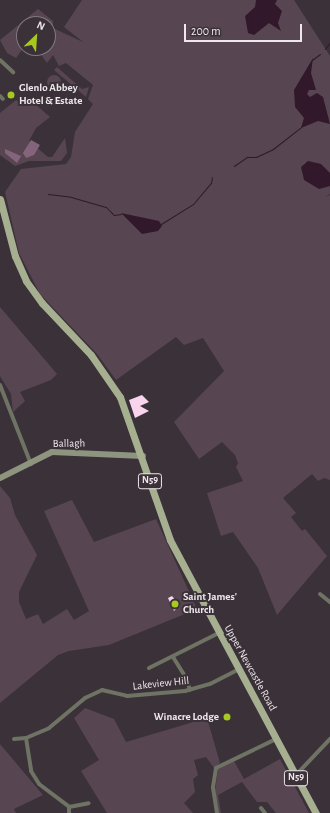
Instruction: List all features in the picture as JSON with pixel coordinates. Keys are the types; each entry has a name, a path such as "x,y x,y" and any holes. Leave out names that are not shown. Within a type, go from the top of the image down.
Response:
{"main road":[{"name":"Upper Newcastle Road","path":"0,198 15,256 26,281 42,303 93,357 120,397 143,456 164,526 295,777 316,813"}],"street":[{"path":"0,60 13,72"},
{"path":"0,385 31,464"},
{"name":"Ballagh","path":"0,478 56,452 143,456"},
{"path":"320,594 330,602"},
{"path":"149,668 173,658 219,633"},
{"path":"173,658 187,679 190,690"},
{"name":"Lakeview Hill","path":"14,739 26,738 57,724 85,698 102,690 127,696 190,690 210,684 239,669"},
{"path":"26,738 35,780 69,807 89,803"},
{"path":"217,813 213,787 216,768 276,739"},
{"path":"295,777 330,739"},
{"path":"69,807 69,813"},
{"path":"261,808 265,813"}],"shaded area":[{"path":"82,0 294,0 330,56 330,194 325,197 330,195 330,480 324,478 318,481 312,474 283,498 296,513 291,517 302,531 305,529 327,556 277,615 258,568 233,532 221,536 207,493 243,481 236,467 238,463 235,455 222,442 199,459 174,422 224,371 203,338 184,345 176,337 116,380 97,354 40,294 19,253 5,192 21,169 66,164 71,157 75,132 93,104 88,99 93,85 66,63 59,66 54,56 56,56 56,29 83,42 64,27"},
{"path":"256,0 277,0 275,4 282,11 278,23 281,31 269,23 254,35 248,33 245,16 255,7"},
{"path":"38,9 47,16 29,16"},
{"path":"16,27 16,56 17,56 16,58 7,53 0,40"},
{"path":"42,56 52,56 47,63"},
{"path":"313,58 311,73 316,90 309,90 307,94 310,97 317,93 323,97 330,124 318,121 301,128 304,118 295,107 294,90"},
{"path":"57,67 82,89 89,87 86,97 54,70"},
{"path":"51,75 57,75 61,79 61,85 57,89 51,89 47,85 47,79"},
{"path":"28,98 50,117 36,128 29,141 48,157 52,157 65,138 67,153 61,161 29,161 15,166 0,155 0,113 16,100 22,105"},
{"path":"31,140 40,145 34,155 26,158 23,153 17,163 5,153 5,149 21,156"},
{"path":"308,161 321,164 330,173 330,186 319,189 304,180 301,167"},
{"path":"121,213 159,221 162,226 158,231 142,234"},
{"path":"0,307 57,374 51,380 20,392 25,401 13,412 11,394 0,376"},
{"path":"0,486 10,498 15,515 37,555 19,592 19,602 26,619 38,614 43,624 67,609 74,620 89,611 44,511 72,500 94,542 156,519 197,609 109,645 69,651 58,655 0,703"},
{"path":"85,708 114,719 126,742 207,718 220,763 214,768 206,757 194,760 198,775 193,779 195,792 184,803 193,813 107,813 81,771 99,760 74,718"},
{"path":"0,744 43,795 14,809 16,813 0,813"},
{"path":"280,759 309,813 276,813 267,802 257,802 242,782 218,795 221,813 218,813 215,791 218,769 234,761 244,779"}],"building":[{"path":"142,395 149,402 140,406 149,411 135,418 129,400"},
{"name":"Saint James' Church","path":"172,596 180,606 174,611 168,598"}],"waterway":[{"path":"325,49 330,42"},
{"path":"312,60 320,54"},
{"path":"234,166 247,157 256,157 273,149 301,127"},
{"path":"161,224 194,203 211,183 212,177"},
{"path":"48,194 71,197 106,207 114,215 121,214"}],"place":[{"name":"Glenlo Abbey Hotel & Estate","path":"11,95"},
{"name":"Saint James' Church","path":"175,604"},
{"name":"Winacre Lodge","path":"227,717"}]}
